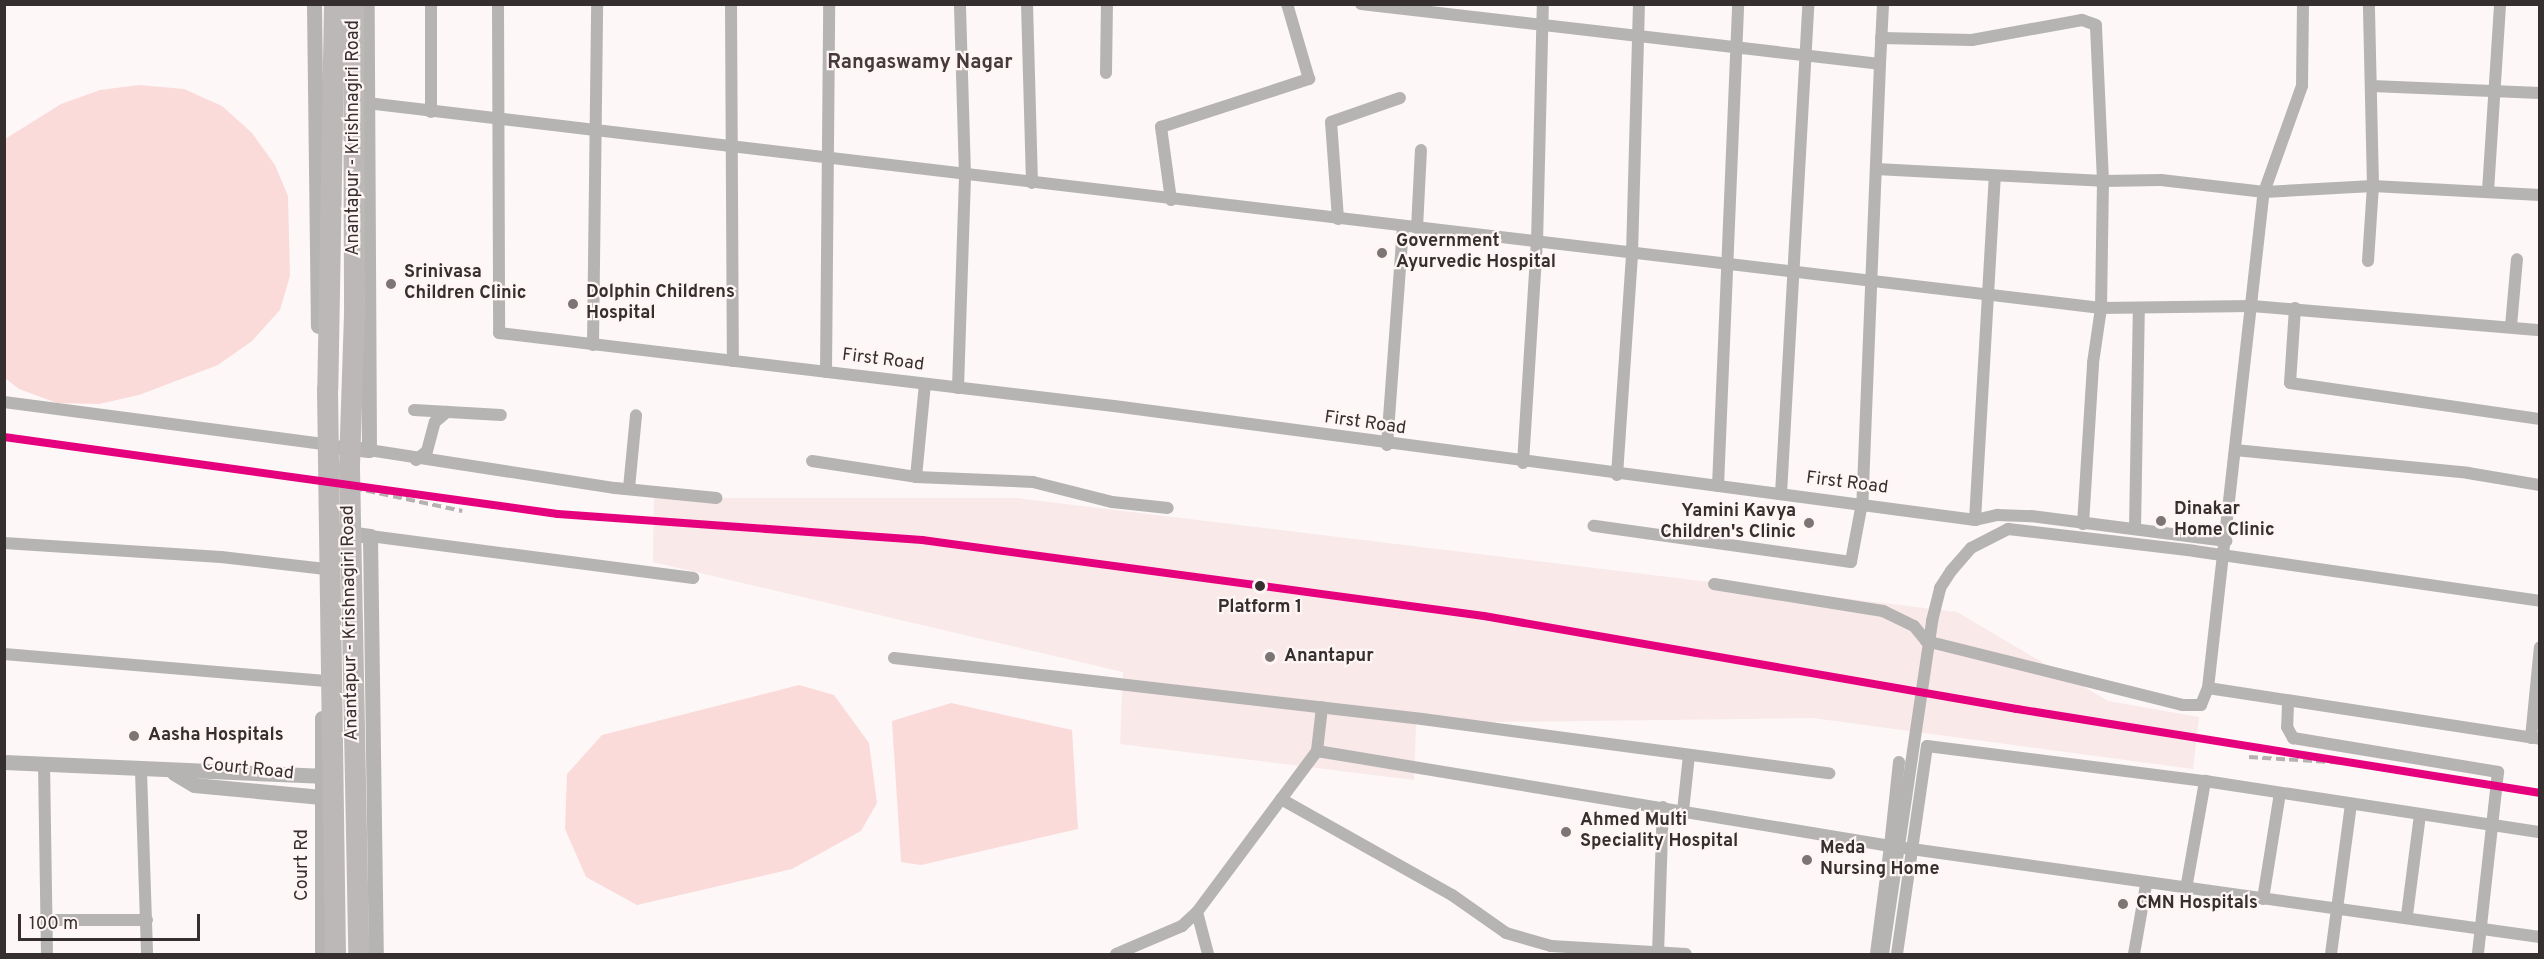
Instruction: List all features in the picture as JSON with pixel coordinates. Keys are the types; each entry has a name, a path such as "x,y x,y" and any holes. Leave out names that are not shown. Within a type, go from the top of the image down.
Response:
{"highway":[{"path":"334,4 327,388 335,954"},
{"name":"Anantapur - Krishnagiri Road","path":"353,4 354,314 349,468 358,954"}],"street":[{"path":"314,4 321,444"},
{"path":"367,4 369,450"},
{"path":"431,4 431,112"},
{"path":"498,4 498,120"},
{"path":"593,345 599,132 597,4"},
{"path":"731,4 734,361"},
{"path":"826,372 829,4"},
{"path":"958,388 964,175 960,4"},
{"path":"1028,4 1032,183"},
{"path":"1106,73 1107,4"},
{"path":"1171,200 1161,127 1309,79 1287,4"},
{"path":"1361,4 1425,8 1542,27 1638,36 1805,58 1880,64"},
{"path":"1523,462 1538,243 1543,4"},
{"path":"1617,475 1632,254 1639,4"},
{"path":"1718,486 1730,267 1739,49 1738,4"},
{"path":"1781,494 1795,274 1808,4"},
{"path":"1594,526 1849,564 1862,503 1883,4"},
{"path":"1714,584 1883,611 1914,626 1926,641 2183,705 2201,705 2208,688 2225,554 2264,192 2302,86 2303,4"},
{"path":"2368,261 2373,186 2369,4"},
{"path":"2488,191 2497,93 2500,4"},
{"path":"1881,38 1972,40 2082,21 2096,25 2103,181 2101,309 2083,524"},
{"path":"2372,86 2540,93"},
{"path":"1338,219 1331,122 1400,98"},
{"path":"368,103 1730,267 1988,294 2101,309 2252,306 2295,308 2540,330"},
{"name":"First Road","path":"498,120 500,333 958,388 1617,475 1862,503 1975,520 1997,514 2226,541"},
{"path":"1417,228 1421,150"},
{"path":"1876,169 1995,178 2161,180 2264,192 2373,186 2540,195"},
{"path":"1975,520 1995,178"},
{"path":"1387,445 1403,227"},
{"path":"2511,326 2517,259"},
{"path":"2135,529 2139,308"},
{"path":"2295,308 2290,383 2540,419"},
{"path":"916,477 926,384"},
{"path":"4,402 369,450 416,460 717,498"},
{"path":"414,410 501,415"},
{"path":"416,460 427,451 435,422 447,412"},
{"path":"629,488 636,415"},
{"path":"2235,450 2468,473 2540,485"},
{"path":"812,461 916,477 1033,482 1112,502 1168,508"},
{"name":"Court Rd","path":"322,954 322,681 328,530 370,536"},
{"path":"1883,954 1932,621 1940,588 1971,548 2008,530 2225,554 2540,601"},
{"path":"376,954 370,536 693,578"},
{"path":"4,543 221,557 325,569"},
{"path":"2208,688 2288,703 2535,738 2540,647"},
{"path":"4,654 322,681"},
{"path":"894,658 1322,707 1829,773"},
{"path":"2288,703 2287,727 2293,738 2494,769 2500,778 2478,954"},
{"path":"1116,954 1182,926 1197,912 1317,751 1322,707"},
{"path":"1897,954 1927,746 2205,781 2540,832"},
{"path":"1317,751 1890,846 2146,885 2407,915 2540,937"},
{"path":"1683,811 1689,755"},
{"name":"Court Road","path":"4,762 174,773 197,768 321,776"},
{"path":"1876,954 1899,762"},
{"path":"44,764 47,954"},
{"path":"141,771 147,954"},
{"name":"Court Road","path":"174,773 194,785 321,797"},
{"path":"2186,889 2205,781"},
{"path":"2263,899 2280,793"},
{"path":"1281,799 1452,895 1506,933 1551,946 1686,954"},
{"path":"2331,954 2351,804"},
{"path":"1658,952 1664,807"},
{"path":"2407,915 2420,815"},
{"path":"2134,954 2146,885"},
{"path":"1197,912 1208,954"},
{"path":"45,920 147,921"}],"shaded area":[{"path":"139,85 184,89 222,106 252,133 275,165 288,196 290,276 280,310 252,341 218,365 139,395 99,404 57,403 19,389 5,378 5,139 61,104 100,90"},
{"path":"654,498 1016,498 1957,612 2108,701 2199,717 2193,769 1813,718 1416,723 1414,780 1120,744 1123,672 653,562"},
{"path":"799,685 834,695 869,743 877,803 861,831 792,869 637,905 586,877 565,829 567,774 602,735"},
{"path":"951,703 1072,730 1078,829 921,865 901,862 892,721"}],"railway":[{"path":"340,485 462,511"},
{"path":"2249,757 2362,764"}],"transit line":[{"path":"4,437 558,514 922,540 1484,616 2017,709 2540,793"}],"place":[{"name":"Government Ayurvedic Hospital","path":"1382,253"},
{"name":"Srinivasa Children Clinic","path":"391,284"},
{"name":"Dolphin Childrens Hospital","path":"573,304"},
{"name":"Dinakar Home Clinic","path":"2161,521"},
{"name":"Yamini Kavya Children's Clinic","path":"1809,523"},
{"name":"Platform 1","path":"1260,586"},
{"name":"Anantapur","path":"1270,657"},
{"name":"Aasha Hospitals","path":"134,736"},
{"name":"Ahmed Multi Speciality Hospital","path":"1566,832"},
{"name":"Meda Nursing Home","path":"1807,860"},
{"name":"CMN Hospitals","path":"2123,904"}],"district":[{"name":"Rangaswamy Nagar","path":"920,63"}]}
